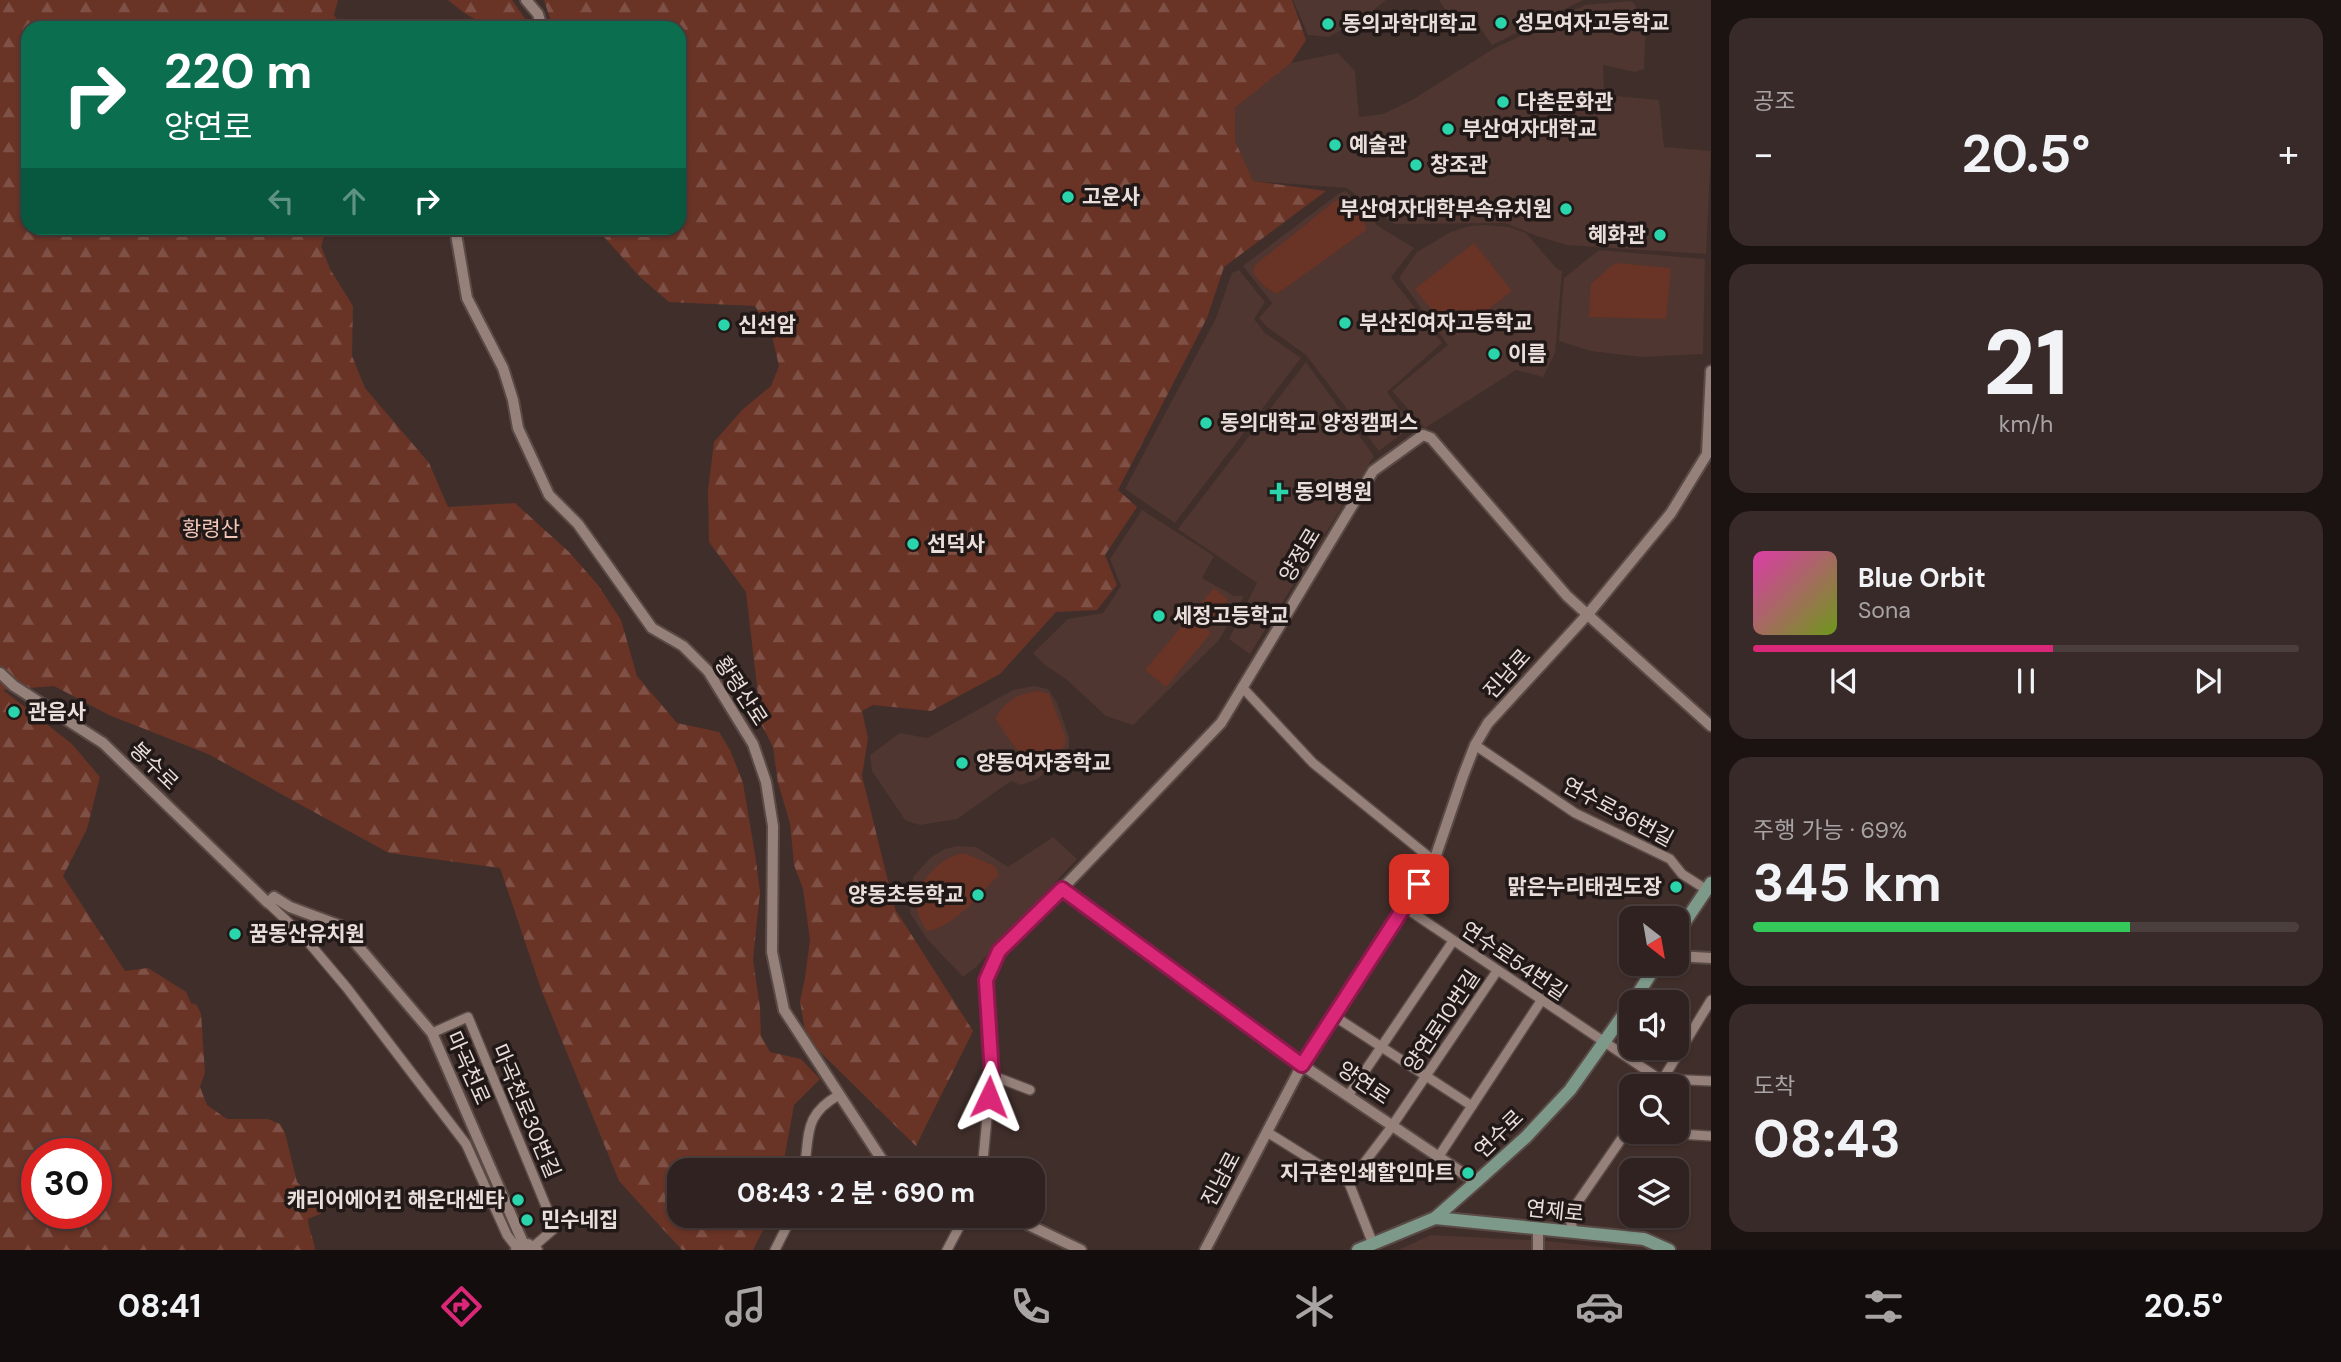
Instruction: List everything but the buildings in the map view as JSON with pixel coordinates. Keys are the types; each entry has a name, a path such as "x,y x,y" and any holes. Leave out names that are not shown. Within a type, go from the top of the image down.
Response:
{"main road":[{"path":"1689,916 1709,886"},
{"name":"연수로","path":"1358,1250 1435,1218 1525,1137 1570,1090 1619,1021"},
{"name":"연제로","path":"1435,1218 1644,1239 1669,1250"}],"street":[{"path":"526,0 538,14 540,21"},
{"name":"황령산로","path":"456,235 467,298 503,368 518,428 549,495 578,524 652,628 683,646 708,671 753,744 766,782 773,826 772,940 777,986 784,1010 880,1158"},
{"name":"진남로","path":"1205,1250 1302,1065 1434,861 1475,745 1488,723 1588,614 1671,513 1709,455 1711,371"},
{"name":"양정로","path":"1062,889 1221,723 1373,471 1423,435 1430,438 1567,596 1711,726"},
{"name":"봉수로","path":"0,673 14,686 103,743 268,903"},
{"path":"1242,687 1313,763 1434,861"},
{"name":"연수로36번길","path":"1475,745 1575,813 1670,859 1682,874 1709,886"},
{"path":"983,1158 992,1075 986,980 999,951 1062,889"},
{"name":"양연로","path":"1062,889 1302,1065 1476,1182"},
{"name":"마곡천로","path":"268,903 275,897 290,907 341,926 432,1033 526,1248"},
{"path":"268,903 304,937 347,988 466,1144 507,1235 526,1248"},
{"name":"연수로54번길","path":"1404,907 1648,1074"},
{"path":"1348,1096 1452,941"},
{"path":"1689,957 1711,958"},
{"name":"양연로10번길","path":"1349,1183 1392,1126 1497,971"},
{"path":"1666,1074 1711,1000"},
{"path":"1439,1157 1541,1001"},
{"path":"1334,1016 1472,1106"},
{"name":"마곡천로30번길","path":"432,1033 468,1017 555,1228 526,1248"},
{"path":"1700,1018 1711,1018"},
{"path":"992,1075 1030,1090"},
{"path":"1689,1082 1711,1081"},
{"path":"806,1158 815,1112 839,1095"},
{"path":"1267,1132 1349,1183 1373,1244"},
{"path":"1689,1135 1711,1136"},
{"path":"1574,1233 1570,1220 1573,1209 1619,1144"},
{"path":"775,1250 786,1228"},
{"path":"947,1250 959,1228"},
{"path":"1035,1228 1081,1250"},
{"path":"1538,1229 1538,1250"}],"shaded area":[{"name":"동의과학대학교","path":"1293,0 1386,0 1370,13 1329,37 1308,35"},
{"name":"성모여자고등학교","path":"1439,0 1583,0 1492,45 1478,25 1452,21"},
{"name":"부산여자대학교","path":"1632,1 1646,20 1644,69 1635,72 1603,65 1604,95 1659,100 1664,147 1711,151 1706,254 1567,245 1505,223 1394,224 1347,188 1252,181 1235,141 1235,108 1291,63 1338,53 1355,71 1359,117 1383,114 1412,100 1493,49 1585,5"},
{"name":"부산진여자고등학교","path":"1346,191 1378,226 1414,248 1391,277 1442,343 1387,392 1412,426 1379,451 1306,355 1267,327 1259,318 1272,303 1243,266 1338,194"},
{"path":"1469,226 1508,227 1526,233 1556,268 1562,271 1555,353 1543,377 1516,370 1425,428 1392,391 1448,345 1399,278 1417,252 1451,232"},
{"path":"1599,250 1705,259 1703,354 1641,357 1591,351 1559,341 1564,278"},
{"name":"동의대학교 양정캠퍼스","path":"1239,270 1265,302 1254,319 1265,333 1301,358 1175,523 1125,489 1216,318 1232,273"},
{"name":"동의병원","path":"1306,362 1374,456 1250,654 1229,639 1257,583 1178,529"},
{"name":"세정고등학교","path":"1142,510 1214,556 1202,578 1234,596 1244,596 1219,640 1133,725 1106,716 1033,653 1068,619 1103,613 1121,586 1110,559"},
{"name":"양동여자중학교","path":"1034,686 1048,689 1057,703 1069,737 1069,748 1038,779 1021,785 1011,781 957,819 920,825 905,820 872,771 870,755 900,733 927,738 1013,690"},
{"name":"양동초등학교","path":"1053,837 1077,859 976,967 963,977 927,939 910,913 913,877 930,858 945,849 958,846 976,847 1008,867"},
{"path":"1431,1235 1547,1241 1629,1250 1398,1250"}],"green space":[{"name":"황령산","path":"0,0 338,0 334,15 339,21 21,21 21,235 325,235 321,246 330,269 353,306 352,356 365,388 429,463 448,507 515,503 569,552 598,585 621,620 637,676 677,723 719,732 730,750 743,783 760,892 753,959 761,1036 770,1052 801,1059 820,1079 794,1105 784,1158 667,1158 667,1228 764,1228 753,1250 682,1250 619,1181 541,989 500,868 389,853 208,754 109,715 54,686 3,690 72,744 100,777 87,829 63,876 125,971 148,968 186,992 191,1003 197,1005 201,1014 205,1072 200,1087 207,1105 227,1119 268,1119 280,1124 285,1133 297,1182 302,1187 322,1187 328,1208 308,1219 315,1250 0,1250"},
{"path":"448,0 512,0 526,20 478,21"},
{"path":"544,0 1292,0 1306,40 1291,63 1235,108 1235,141 1253,181 1326,191 1224,267 1207,318 1118,490 1137,507 1105,555 1117,585 1097,610 1056,612 1000,674 931,711 873,705 862,711 868,738 862,776 895,909 973,1031 916,1146 815,1047 805,1031 800,1001 810,940 803,889 794,865 790,823 778,783 773,747 753,708 758,695 746,592 709,542 708,490 714,442 742,410 771,386 779,366 771,332 755,306 669,302 640,277 602,235 686,235 686,21 551,21"},
{"path":"1339,198 1358,209 1366,230 1277,294 1265,287 1253,273 1255,265"},
{"path":"1474,243 1512,291 1453,337 1415,289"},
{"path":"1615,263 1671,268 1666,319 1589,317 1591,284"},
{"path":"1214,588 1228,600 1205,627 1211,633 1166,687 1145,670"},
{"path":"1038,691 1049,694 1066,738 1065,746 1046,764 1037,763 1022,754 995,718 1013,699"},
{"path":"964,853 995,866 999,875 957,917 927,931 917,910 917,900 924,882 937,866"}],"place":[{"name":"성모여자고등학교","path":"1501,23"},
{"name":"동의과학대학교","path":"1328,24"},
{"name":"다촌문화관","path":"1503,102"},
{"name":"부산여자대학교","path":"1448,129"},
{"name":"예술관","path":"1335,145"},
{"name":"창조관","path":"1416,165"},
{"name":"고운사","path":"1068,197"},
{"name":"부산여자대학부속유치원","path":"1566,209"},
{"name":"혜화관","path":"1660,235"},
{"name":"부산진여자고등학교","path":"1345,323"},
{"name":"신선암","path":"724,325"},
{"name":"이름","path":"1494,354"},
{"name":"동의대학교 양정캠퍼스","path":"1206,423"},
{"name":"동의병원","path":"1279,492"},
{"name":"선덕사","path":"913,544"},
{"name":"세정고등학교","path":"1159,616"},
{"name":"관음사","path":"14,712"},
{"name":"양동여자중학교","path":"962,763"},
{"name":"맑은누리태권도장","path":"1676,887"},
{"name":"양동초등학교","path":"978,895"},
{"name":"꿈동산유치원","path":"235,934"},
{"name":"지구촌인쇄할인마트","path":"1468,1173"},
{"name":"캐리어에어컨 해운대센타","path":"518,1200"},
{"name":"민수네집","path":"527,1220"}],"route":[{"path":"989,1097 992,1075 986,980 999,951 1062,889 1302,1065 1419,884"}]}
